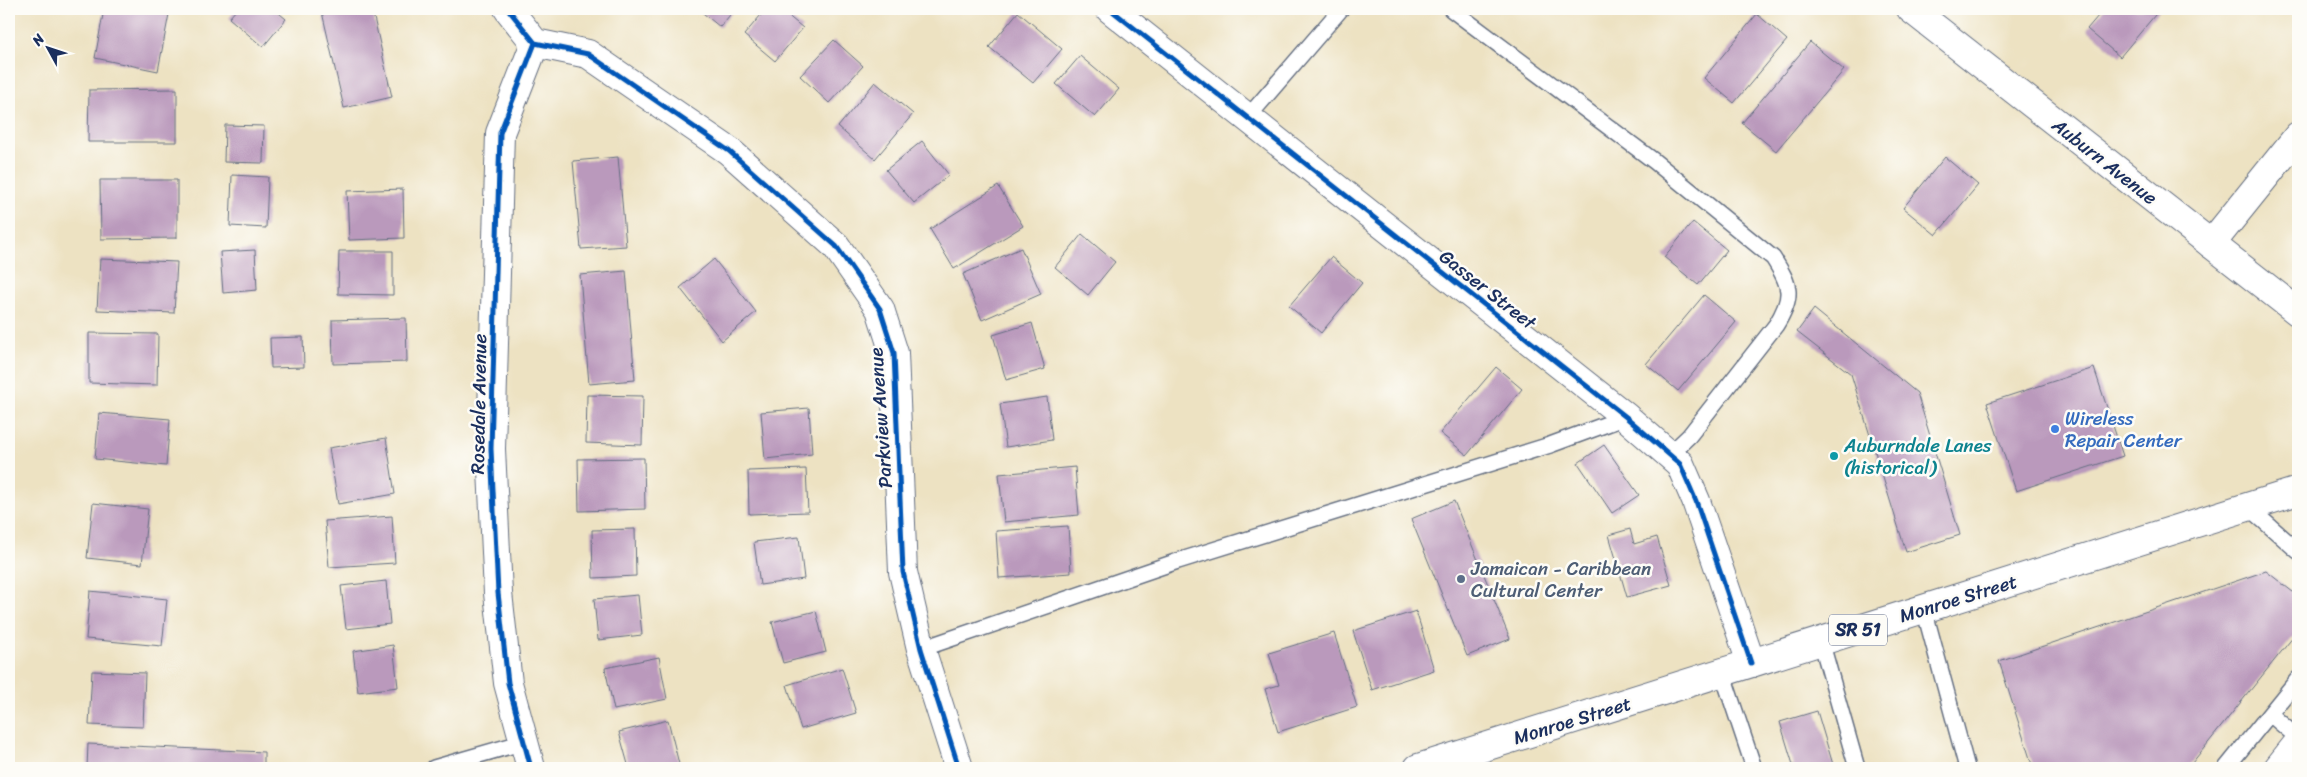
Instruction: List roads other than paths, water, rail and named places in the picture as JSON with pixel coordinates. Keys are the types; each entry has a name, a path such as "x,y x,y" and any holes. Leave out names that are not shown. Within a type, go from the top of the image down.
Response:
{"street":[{"path":"508,9 535,43"},
{"name":"Gasser Street","path":"1110,9 1626,416 1680,464 1696,501 1751,663"},
{"name":"Auburn Avenue","path":"1911,9 2298,312"},
{"name":"Parkview Avenue","path":"535,43 588,54 729,151 836,246 880,309 894,353 903,572 921,649 960,768"},
{"name":"Rosedale Avenue","path":"531,768 508,683 498,593 491,449 500,133 535,43"},
{"path":"2211,244 2298,136"},
{"name":"Monroe Street","path":"1418,768 2298,491"},
{"path":"2278,768 2298,743"}],"lane":[{"path":"1248,117 1341,9"},
{"path":"1451,9 1654,162 1773,258 1785,276 1790,293 1786,309 1781,317 1689,436 1670,454"},
{"path":"921,649 1178,561 1550,445 1626,416"},
{"path":"2248,507 2298,551"},
{"path":"1924,609 1967,768"},
{"path":"1821,641 1857,768"},
{"path":"1722,672 1754,768"},
{"path":"2226,768 2298,679"},
{"path":"2270,714 2298,738"},
{"path":"434,768 524,742"}],"place":[{"name":"Wireless Repair Center","path":"2055,429"},
{"name":"Auburndale Lanes (historical)","path":"1834,456"},
{"name":"Jamaican - Caribbean Cultural Center","path":"1461,579"}]}
